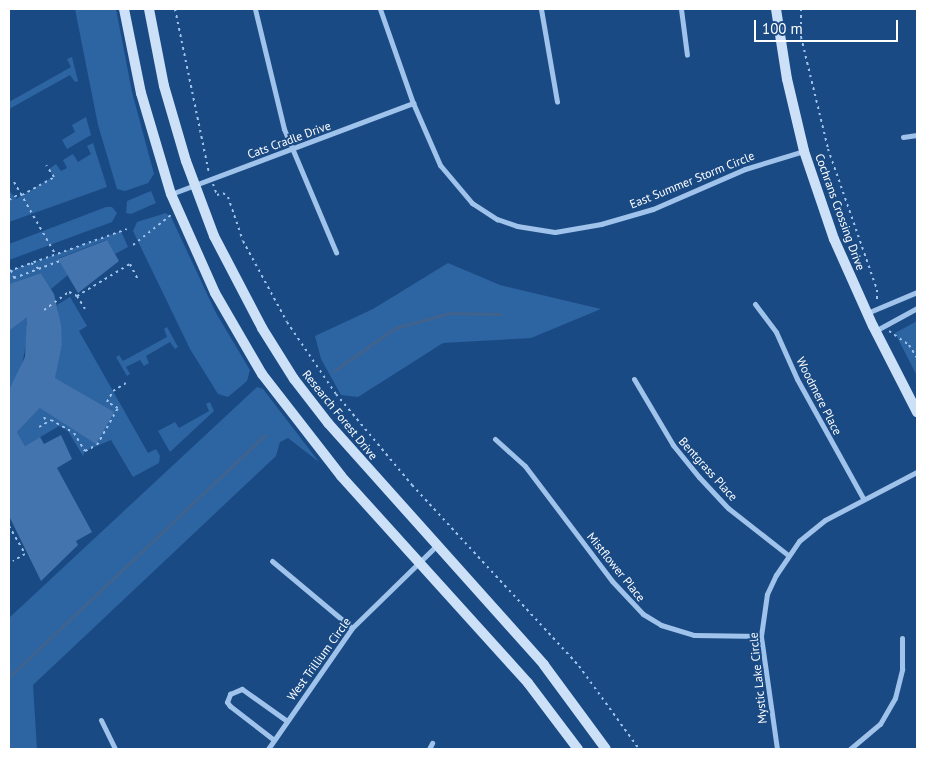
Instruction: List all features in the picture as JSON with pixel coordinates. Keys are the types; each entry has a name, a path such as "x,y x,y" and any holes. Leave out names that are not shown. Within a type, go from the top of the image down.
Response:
{"main road":[{"path":"124,9 141,93 171,194 215,293 273,391 340,476 528,683 578,749"},
{"name":"Research Forest Drive","path":"149,9 164,86 194,185 237,284 294,379 359,459 544,665 606,749"},
{"name":"Cochrans Crossing Drive","path":"776,9 787,79 804,151 834,239 866,313 917,412"}],"street":[{"path":"255,9 268,74 292,150 336,252"},
{"name":"East Summer Storm Circle","path":"380,9 413,103 440,165 460,192 497,219 536,230 576,230 631,216 745,169 804,151"},
{"path":"541,9 557,102"},
{"path":"681,9 687,55"},
{"name":"Cats Cradle Drive","path":"171,194 413,103"},
{"path":"903,137 917,134"},
{"path":"866,313 917,292"},
{"name":"Woodmere Place","path":"755,304 776,332 797,378 863,498"},
{"path":"875,331 917,308"},
{"name":"Bentgrass Place","path":"634,379 673,445 699,477 728,508 788,554"},
{"name":"Mistflower Place","path":"495,439 525,466 612,581 643,614 661,625 694,635 761,636"},
{"name":"Mystic Lake Circle","path":"777,749 761,636 768,594 788,554 810,531 863,498 917,472"},
{"name":"West Trillium Circle","path":"268,749 352,628 437,545"},
{"path":"272,562 352,628"},
{"path":"850,749 880,724 895,698 902,670 902,638"},
{"path":"274,740 230,706 227,702 230,694 242,689 287,721"},
{"path":"101,720 115,749"},
{"path":"429,749 432,743"}],"path":[{"path":"175,9 211,179 217,195 222,193 228,198 243,241 286,322 336,394 412,484 579,666 638,749"},
{"path":"801,9 801,37 818,112 829,154 877,290 878,308"},
{"path":"9,200 54,177 46,165"},
{"path":"14,182 55,254"},
{"path":"16,282 10,271 127,229"},
{"path":"14,278 60,261"},
{"path":"31,263 40,269"},
{"path":"44,310 64,294 77,296 130,264 138,278"},
{"path":"77,296 84,308"},
{"path":"886,325 890,333 909,344 917,358"},
{"path":"39,427 51,420 74,433 85,451 96,445 118,408 107,402 113,391 126,383"},
{"path":"44,417 47,422"},
{"path":"9,526 24,554 13,561"}],"shaded area":[{"path":"75,9 116,9 132,92 154,174 148,183 125,191 117,189 98,125"},
{"path":"72,57 78,81 75,82 70,75 9,109 9,102 71,67 67,59"},
{"path":"86,117 91,135 67,149 62,140 75,132 72,125"},
{"path":"93,143 107,187 9,222 9,190 16,199 53,177 49,169 56,164 61,171 67,168 63,160 73,154 78,162 91,154 87,146"},
{"path":"151,191 156,203 131,214 126,213 127,201"},
{"path":"106,207 112,207 117,213 112,222 9,260 9,244"},
{"path":"166,213 171,217 216,313 250,370 247,381 228,397 218,394 190,349 133,231 137,222"},
{"path":"121,231 128,247 115,254 106,240 59,258 68,275 51,289 41,273 9,284 9,271"},
{"path":"448,263 500,285 601,309 531,338 443,343 358,397 341,395 321,359 315,336 373,309"},
{"path":"70,297 87,326 79,331 148,453 156,449 160,456 159,463 133,477 111,440 85,451 83,456 68,431 59,426 25,446 17,432 40,408 113,412 63,383 53,383 62,345 57,305"},
{"path":"36,309 38,317 26,323 29,329 21,370 9,390 9,331"},
{"path":"917,321 917,376 895,333"},
{"path":"167,327 178,347 175,349 170,342 146,356 149,363 144,366 140,360 126,367 130,374 127,376 116,357 119,355 123,361 167,337 164,329"},
{"path":"257,387 263,389 319,462 288,438 280,442 276,456 33,685 37,749 9,749 9,618"},
{"path":"210,402 214,411 170,452 158,431 175,422 179,428 209,411 206,404"}],"building":[{"path":"107,240 119,261 78,293 58,259"},
{"path":"41,273 54,294 61,325 62,345 55,378 114,412 96,444 40,408 17,432 25,446 40,437 44,444 61,435 72,459 57,468 92,532 76,541 78,545 41,581 9,516 9,390 25,357 27,317 9,331 9,284"}],"waterway":[{"path":"334,371 395,328 450,313 500,314"},
{"path":"9,677 265,435"}]}
